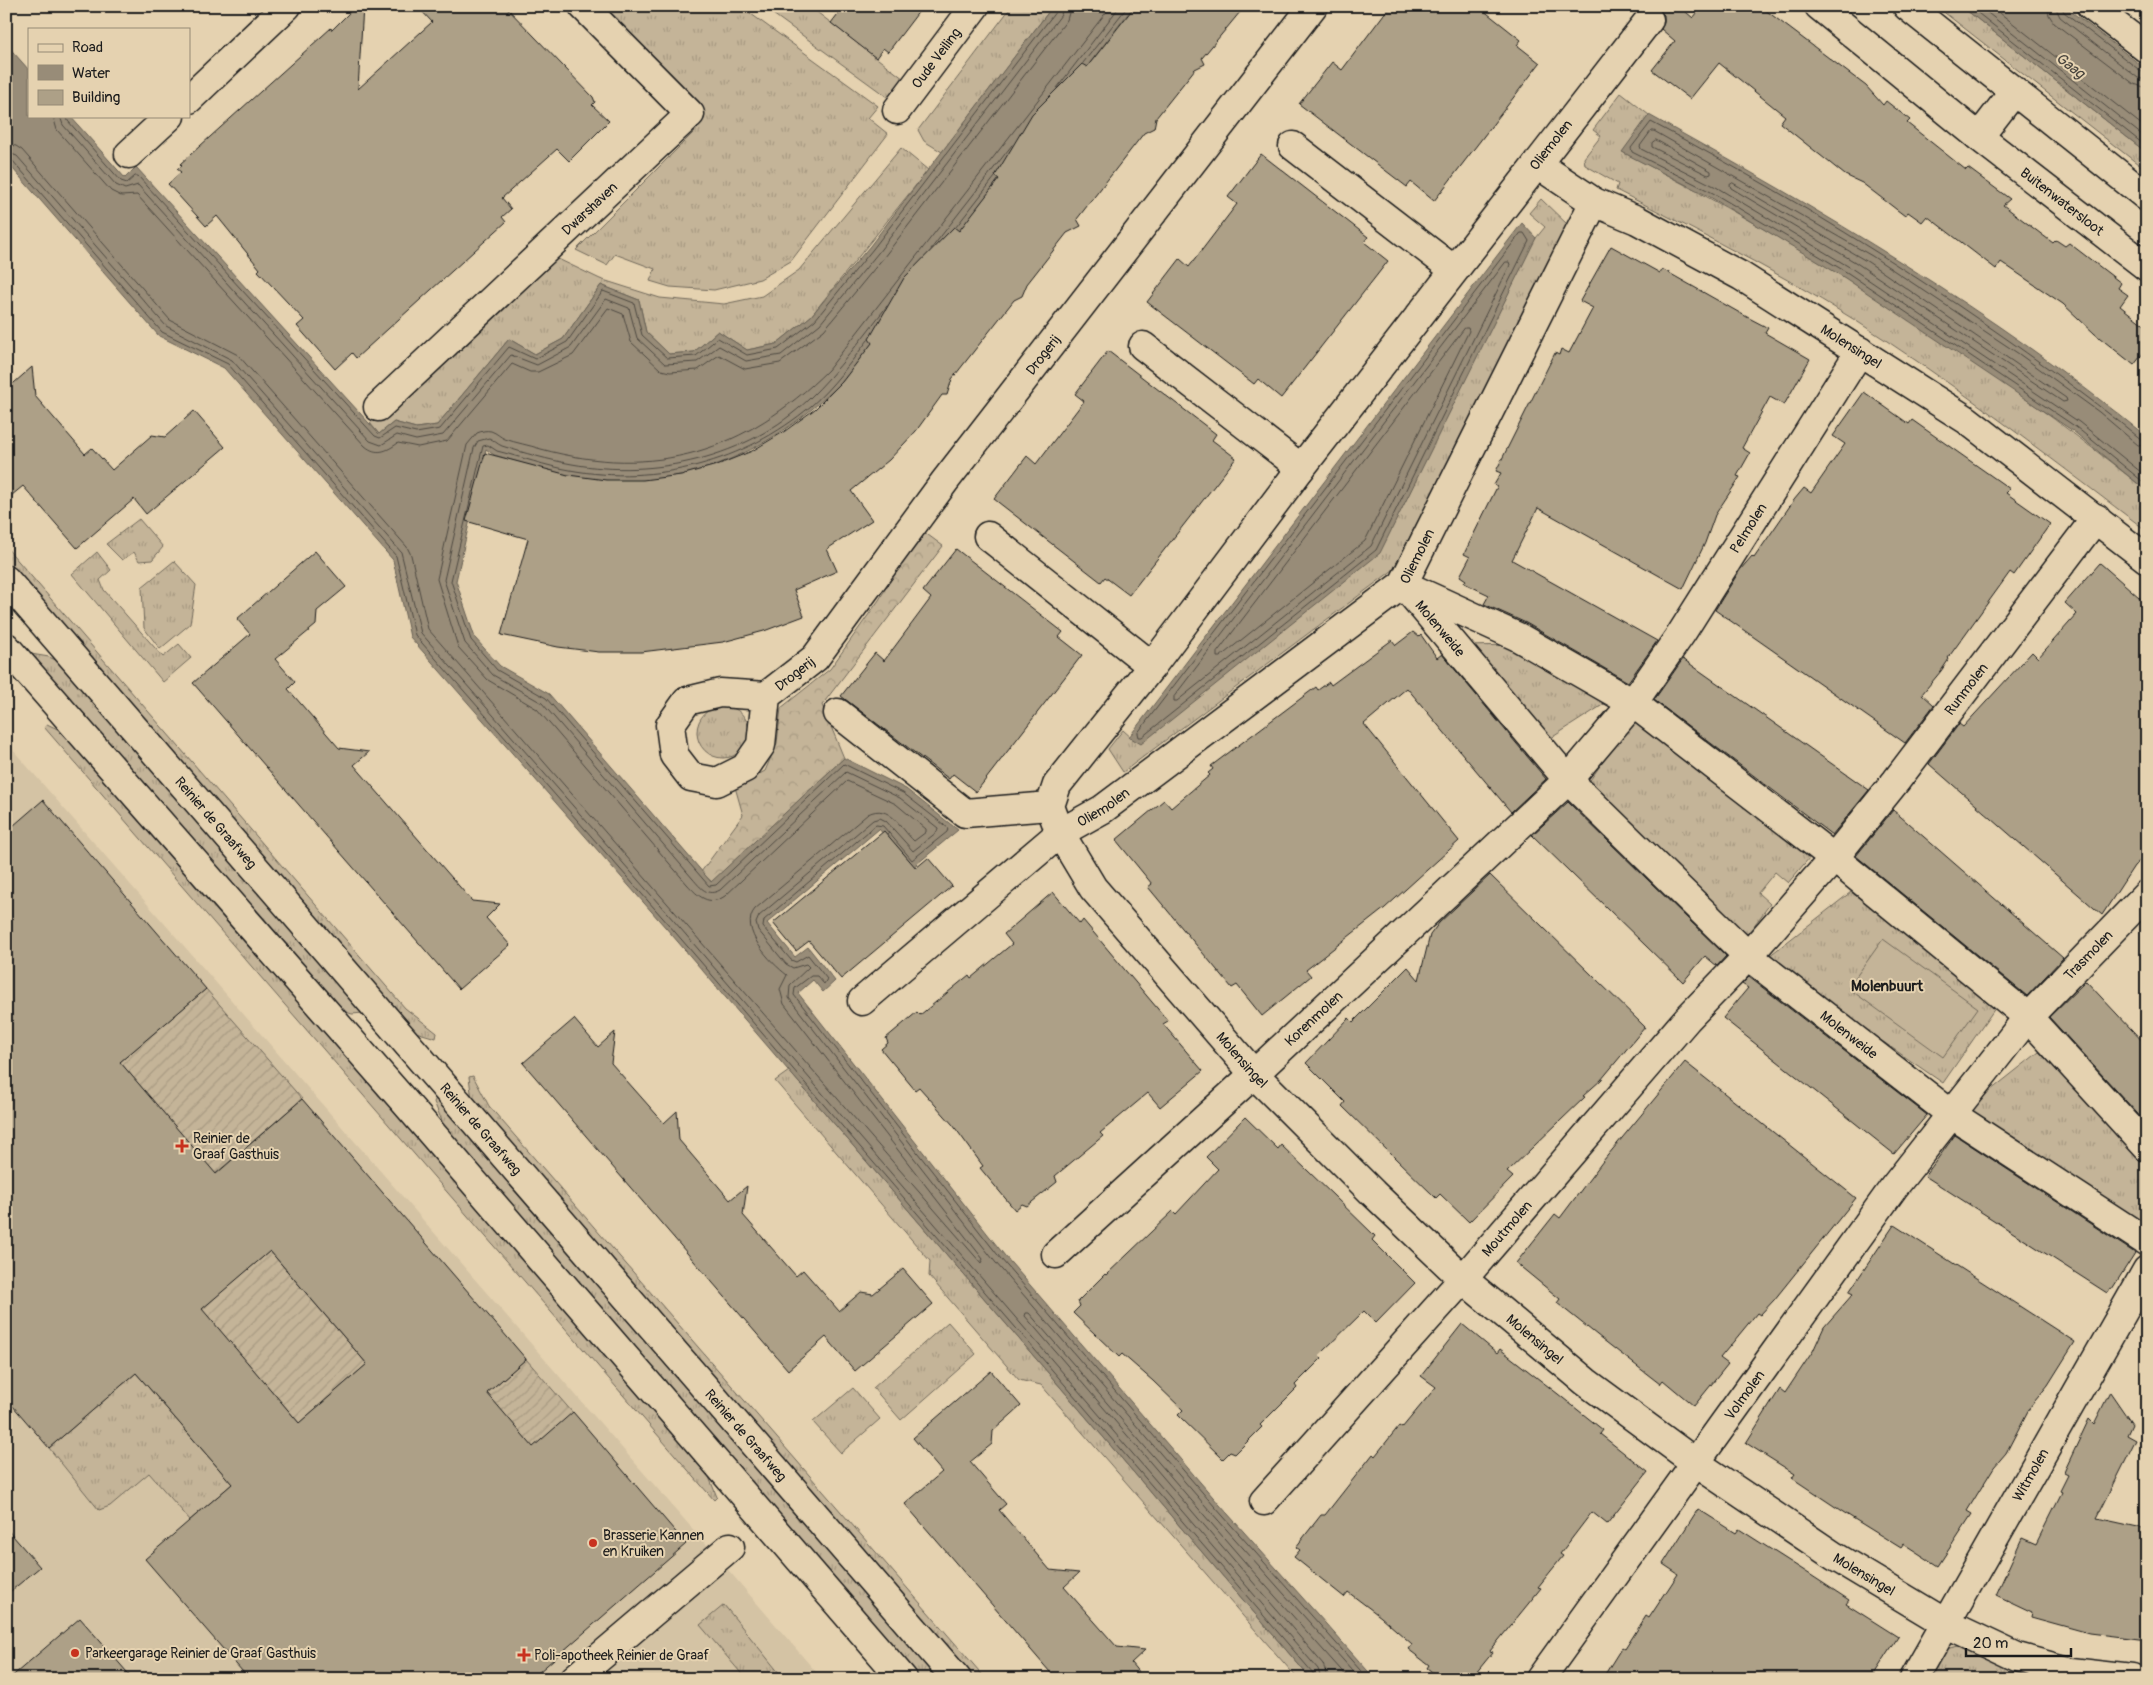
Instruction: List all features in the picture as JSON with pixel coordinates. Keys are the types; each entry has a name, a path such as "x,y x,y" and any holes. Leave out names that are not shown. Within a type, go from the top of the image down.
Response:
{"street":[{"path":"190,98 287,6"},
{"name":"Dwarshaven","path":"378,407 690,114 583,6"},
{"name":"Oude Veiling","path":"897,110 975,6"},
{"name":"Drogerij","path":"766,696 815,658 945,481 1313,6"},
{"name":"Buitenwatersloot","path":"1819,6 1979,137 2147,266"},
{"path":"1907,6 2013,93 2147,197"},
{"path":"2091,6 2147,49"},
{"name":"Oliemolen","path":"1060,833 1050,806 1057,785 1152,666 1301,468 1649,20"},
{"path":"1979,137 2013,93"},
{"path":"129,154 168,118"},
{"path":"1293,146 1454,270"},
{"name":"Molensingel","path":"1537,164 1594,202 1637,220 1741,276 1967,420 2147,559"},
{"name":"Oliemolen","path":"862,1001 1060,833 1103,809 1403,584 1594,202"},
{"path":"1143,346 1301,468"},
{"name":"Pelmolen","path":"1633,703 1681,634 1860,351"},
{"name":"Runmolen","path":"1834,858 1896,782 2096,518"},
{"path":"988,536 1152,666"},
{"name":"Reinier de Graafweg","path":"6,580 957,1679"},
{"name":"Molenweide","path":"1403,584 1428,598 1518,637 1633,703 1834,858 2028,1017 2147,1147"},
{"name":"Molenweide","path":"1403,584 1568,780 1748,956 1951,1114 2147,1242"},
{"path":"6,647 462,1168 903,1679"},
{"path":"1568,780 1633,703"},
{"path":"838,713 965,813 1050,806"},
{"name":"Korenmolen","path":"1056,1254 1254,1074 1568,780"},
{"name":"Molensingel","path":"1060,833 1093,888 1254,1074 1373,1193 1463,1279 1586,1382 1696,1463 1834,1556 1947,1624 2018,1657 2071,1672 2132,1679"},
{"path":"1748,956 1834,858"},
{"name":"Trasmolen","path":"2028,1017 2147,894"},
{"name":"Moutmolen","path":"1264,1501 1463,1279 1688,1019 1748,956"},
{"path":"1951,1114 2028,1017"},
{"name":"Volmolen","path":"1540,1679 1894,1187 1951,1114"},
{"name":"Witmolen","path":"1914,1679 2030,1479 2112,1329 2147,1270"},
{"path":"574,1679 730,1547"}],"shaded area":[{"name":"Reinier de Graaf Gasthuis","path":"6,742 711,1550 822,1679 6,1679"}],"green space":[{"path":"604,6 740,6 878,106 868,118 888,134 791,261 760,279 714,290 670,287 650,281 655,269 615,254 607,265 576,250 695,131 699,119 691,98"},
{"path":"762,6 809,6 908,82 894,102"},
{"path":"1012,6 1053,6 942,152 924,141 918,130"},
{"path":"1936,6 1961,6 2147,153 2147,171"},
{"path":"1621,93 1649,115 1623,152 1692,188 1827,266 1959,351 2023,396 2147,491 2147,531 1986,410 1920,363 1854,320 1754,261 1616,190 1618,184 1585,165 1584,158 1601,136 1593,130"},
{"path":"901,148 928,170 811,316 776,344 747,350 718,331 694,352 669,354 646,332 639,300 601,285 563,339 535,354 509,339 437,425 416,428 394,422 379,434 370,423 554,257 600,279 660,298 724,304 762,296 799,270"},
{"path":"1541,199 1569,226 1393,570 1123,772 1108,749 1123,730 1134,740 1545,227 1529,213"},
{"path":"139,519 163,547 152,560 139,561 134,552 122,560 106,544"},
{"path":"920,529 943,546 822,705 844,758 712,882 701,872 743,815 735,787 765,771 777,743 781,708 830,669 879,600"},
{"path":"6,547 405,1008 437,1033 436,1038 412,1031 6,569"},
{"path":"97,552 111,570 100,580 104,590 163,657 179,644 191,658 163,682 72,574"},
{"path":"174,561 196,585 190,624 160,649 144,628 142,587"},
{"path":"1517,645 1612,699 1548,740 1465,646"},
{"path":"31,654 49,657 60,662 363,1013 352,1014 343,1011 29,656"},
{"path":"723,706 737,710 745,718 749,732 745,746 737,754 723,758 709,754 701,746 697,732 701,718 709,710"},
{"path":"1636,714 1810,857 1788,883 1775,872 1758,893 1770,904 1744,939 1586,786"},
{"path":"47,724 68,734 705,1467 717,1497 714,1500 44,727"},
{"path":"1851,892 2000,1001 1943,1083 1764,960"},
{"path":"1883,939 1978,1008 1943,1057 1848,988"},
{"path":"206,989 302,1099 215,1174 120,1062"},
{"path":"2039,1052 2147,1160 2147,1217 2138,1222 1967,1109"},
{"path":"789,1071 1311,1679 1298,1679 1041,1385 1019,1380 929,1276 930,1261 775,1081"},
{"path":"473,1076 489,1106 986,1679 967,1679 472,1100 469,1077"},
{"path":"437,1096 926,1658 937,1679 913,1679 447,1133 434,1102"},
{"path":"270,1251 367,1364 299,1423 201,1309"},
{"path":"948,1322 976,1354 901,1420 873,1388"},
{"path":"526,1359 573,1413 473,1499 426,1446"},
{"path":"136,1373 232,1484 190,1520 149,1473 110,1506 99,1510 49,1448"},
{"path":"853,1388 880,1419 841,1453 813,1422"},
{"path":"724,1605 784,1679 746,1679 700,1625"},
{"path":"1963,1645 2050,1679 1941,1679 1932,1673 1945,1649"}],"water":[{"path":"1053,6 1134,6 842,382 813,408 782,431 750,450 717,464 682,475 645,480 607,480 568,475 494,455 486,449 456,581 475,638 500,666 549,694 711,882 844,758 906,789 958,830 912,868 879,829 767,923 795,957 808,947 835,981 823,992 813,980 798,993 1005,1256 1219,1504 1375,1679 1311,1679 666,928 410,637 393,560 224,368 159,336 6,161 6,44 28,69 28,118 72,118 125,178 136,167 379,434 394,422 416,428 437,425 509,339 535,354 563,339 601,285 639,300 646,332 669,354 694,352 718,331 747,350 776,344 811,316 870,246"},
{"name":"Gaag","path":"1961,6 2064,6 2147,70 2147,153"},
{"path":"1649,115 1778,188 1905,265 2029,347 2088,391 2147,437 2147,491 2073,431 1845,278 1710,197 1622,152"},
{"path":"1522,223 1536,238 1380,553 1141,744 1129,737"}],"building":[{"path":"356,6 363,6 358,89 432,22 417,6 505,6 593,97 595,102 592,105 609,121 569,161 557,149 502,198 511,209 502,217 506,222 356,358 352,353 335,369 297,326 304,320 258,271 260,269 217,216 206,226 168,184 181,172 177,169 182,166 180,164 331,28 332,30"},
{"path":"844,6 923,6 888,52 883,48 876,58 831,23"},
{"path":"1135,6 1245,6 1202,58 1205,64 1195,69 1156,118 1154,128 1144,133 1077,219 1081,226 1067,233 1027,284 1022,296 1014,300 952,379 947,395 942,395 916,431 889,460 851,491 872,520 827,549 837,571 794,590 804,616 764,631 723,642 641,652 599,652 558,647 501,635 528,539 466,521 485,453 568,475 606,480 643,480 681,475 717,465 752,451 785,431 815,409 842,382 872,343 869,339 904,278 954,227 959,231 999,179 995,176 1032,114 1082,64 1087,67"},
{"path":"1390,6 1478,6 1521,40 1517,45 1540,63 1434,201 1411,182 1407,187 1299,104 1332,62 1342,70"},
{"path":"1655,6 1679,6 1693,18 1703,6 1760,6 1866,86 1883,105 1886,101 1910,120 1907,123 1966,170 1968,168 2010,199 2003,205 2053,243 2056,240 2065,246 2069,243 2121,283 2118,288 2128,295 2120,306 2147,327 2147,348 2134,365 2095,334 2063,304 2001,262 1996,269 1927,216 1922,222 1908,212 1905,216 1862,183 1845,175 1780,123 1785,116 1719,63 1690,99 1652,70 1675,41 1661,29 1664,23 1664,15"},
{"path":"1261,154 1368,237 1364,242 1388,261 1281,398 1258,379 1254,384 1147,302 1180,259 1189,267 1237,204 1228,197"},
{"path":"1611,246 1660,273 1662,269 1768,328 1765,333 1810,359 1784,405 1770,397 1742,448 1750,453 1737,476 1740,477 1715,515 1705,543 1683,589 1538,508 1512,560 1657,641 1628,682 1526,623 1484,604 1489,595 1464,583 1466,580 1460,576 1470,557 1464,554 1497,487 1494,485 1501,473 1496,471 1555,353 1559,355 1561,349 1569,353 1593,308 1580,301"},
{"path":"1108,351 1216,434 1212,440 1236,458 1129,595 1105,577 1101,582 994,499 1027,456 1036,464 1084,401 1075,394"},
{"path":"32,367 35,396 85,454 92,448 112,470 152,435 165,437 194,411 225,447 146,514 134,499 77,548 23,486 6,500 6,390"},
{"path":"1864,392 1909,424 1912,420 2010,489 2006,493 2050,524 2014,575 2010,572 1948,658 1941,671 1922,694 1934,705 1905,743 1715,610 1740,570 1752,556 1754,558 1794,500 1804,488 1811,493 1845,444 1833,436"},
{"path":"956,549 1063,632 1059,637 1082,655 976,792 953,774 949,779 841,696 875,653 884,661 931,598 923,591"},
{"path":"315,551 346,587 317,611 316,625 275,659 295,682 288,689 339,748 369,752 354,765 472,901 500,904 486,918 510,945 459,989 193,683 250,634 237,619"},
{"path":"2100,563 2147,604 2147,854 2134,866 2102,915 1929,764 1959,724 1963,727 2032,652 2038,658 2077,614 2065,603"},
{"path":"1413,632 1419,637 1421,635 1437,658 1442,654 1546,779 1511,812 1407,688 1364,724 1459,841 1385,908 1306,970 1311,976 1262,1016 1237,985 1232,988 1148,887 1152,884 1116,840 1164,800 1171,808 1210,775 1208,773 1213,769 1211,766 1316,687 1318,690 1329,682 1331,685 1392,640 1396,645"},
{"path":"1683,659 1869,790 1832,835 1654,700"},
{"name":"Reinier de Graaf Gasthuis","path":"43,800 206,989 120,1062 216,1174 302,1099 526,1359 487,1393 533,1447 573,1412 686,1544 531,1679 249,1679 145,1559 232,1484 136,1373 49,1448 6,1398 6,832","holes":["270,1251 367,1364 299,1423 202,1309"]},
{"path":"1568,802 1726,956 1717,966 1705,956 1683,982 1532,835"},
{"path":"1893,810 2063,958 2027,996 1856,856"},
{"path":"884,831 916,868 928,858 952,886 841,979 809,941 796,951 773,923"},
{"path":"1490,875 1645,1027 1601,1080 1583,1096 1585,1097 1507,1172 1513,1177 1469,1222 1440,1194 1436,1198 1342,1106 1345,1102 1306,1063 1349,1018 1353,1022 1408,967 1419,980 1430,935 1439,923"},
{"path":"1053,892 1080,924 1083,920 1168,1021 1163,1024 1203,1071 1160,1107 1148,1093 1100,1133 1103,1136 1055,1176 1057,1182 1027,1206 1022,1204 1015,1210 980,1168 983,1166 953,1125 919,1087 915,1090 881,1049 888,1043 886,1038 917,1012 920,1015 969,975 971,978 1012,944 1004,934"},
{"path":"1749,977 1927,1115 1894,1154 1723,1018 1748,988 1742,984"},
{"path":"2086,981 2147,1046 2147,1124 2049,1017"},
{"path":"574,1019 598,1047 615,1032 611,1063 664,1123 677,1111 679,1140 730,1200 747,1186 743,1215 796,1276 803,1270 839,1311 861,1292 873,1294 903,1269 933,1304 855,1371 826,1337 788,1370 523,1063"},
{"path":"1685,1062 1856,1198 1774,1300 1760,1315 1757,1313 1720,1358 1728,1364 1694,1406 1663,1380 1660,1384 1557,1303 1560,1299 1516,1263 1555,1214 1560,1218 1603,1161"},
{"path":"1245,1117 1278,1149 1281,1145 1375,1236 1372,1240 1415,1283 1376,1323 1364,1311 1319,1355 1322,1358 1295,1385 1297,1388 1260,1425 1262,1427 1235,1454 1230,1452 1223,1459 1178,1415 1183,1410 1122,1354 1119,1357 1073,1313 1080,1306 1078,1301 1105,1274 1173,1211 1176,1214 1218,1169 1206,1157"},
{"path":"1955,1135 2135,1253 2112,1289 2110,1288 2107,1293 1925,1176"},
{"path":"1894,1225 2075,1342 2048,1385 2030,1407 2006,1453 1994,1467 1967,1511 1972,1514 1938,1566 1904,1544 1901,1548 1843,1512 1792,1478 1795,1474 1746,1443 1780,1389 1785,1393 1813,1351 1824,1327 1853,1294 1849,1292"},
{"path":"1462,1324 1497,1353 1500,1349 1558,1394 1603,1430 1600,1434 1648,1472 1607,1524 1592,1512 1560,1554 1563,1556 1538,1587 1541,1588 1490,1651 1493,1652 1471,1679 1441,1679 1427,1668 1429,1665 1408,1649 1412,1644 1381,1617 1348,1592 1344,1597 1294,1557 1300,1550 1296,1547 1321,1515 1325,1515 1373,1454 1375,1456 1399,1426 1402,1428 1436,1387 1421,1376"},
{"path":"991,1371 1021,1406 993,1431 992,1444 970,1462 1006,1504 999,1510 1050,1570 1079,1573 1064,1587 1117,1647 1145,1650 1131,1663 1144,1679 1056,1679 905,1504 942,1472 913,1438"},
{"path":"2110,1392 2132,1424 2127,1435 2136,1440 2097,1518 2147,1529 2146,1640 2089,1633 2031,1617 2032,1612 1996,1595 2022,1538 2036,1544 2062,1492 2060,1491 2068,1475 2064,1473 2065,1470 2089,1419 2094,1424"},
{"path":"1698,1509 1736,1533 1739,1529 1800,1568 1849,1600 1846,1604 1898,1637 1871,1679 1602,1679 1622,1647 1625,1649 1646,1616 1649,1618 1678,1574 1663,1564"},
{"path":"6,1528 40,1567 6,1595"},
{"name":"Parkeergarage Reinier de Graaf Gasthuis","path":"80,1618 133,1679 9,1679 59,1636"}],"place":[{"name":"Reinier de Graaf Gasthuis","path":"182,1146"},
{"name":"Brasserie Kannen en Kruiken","path":"593,1543"},
{"name":"Parkeergarage Reinier de Graaf Gasthuis","path":"75,1653"},
{"name":"Poli-apotheek Reinier de Graaf","path":"524,1655"}],"district":[{"name":"Molenbuurt","path":"1887,986"}]}
